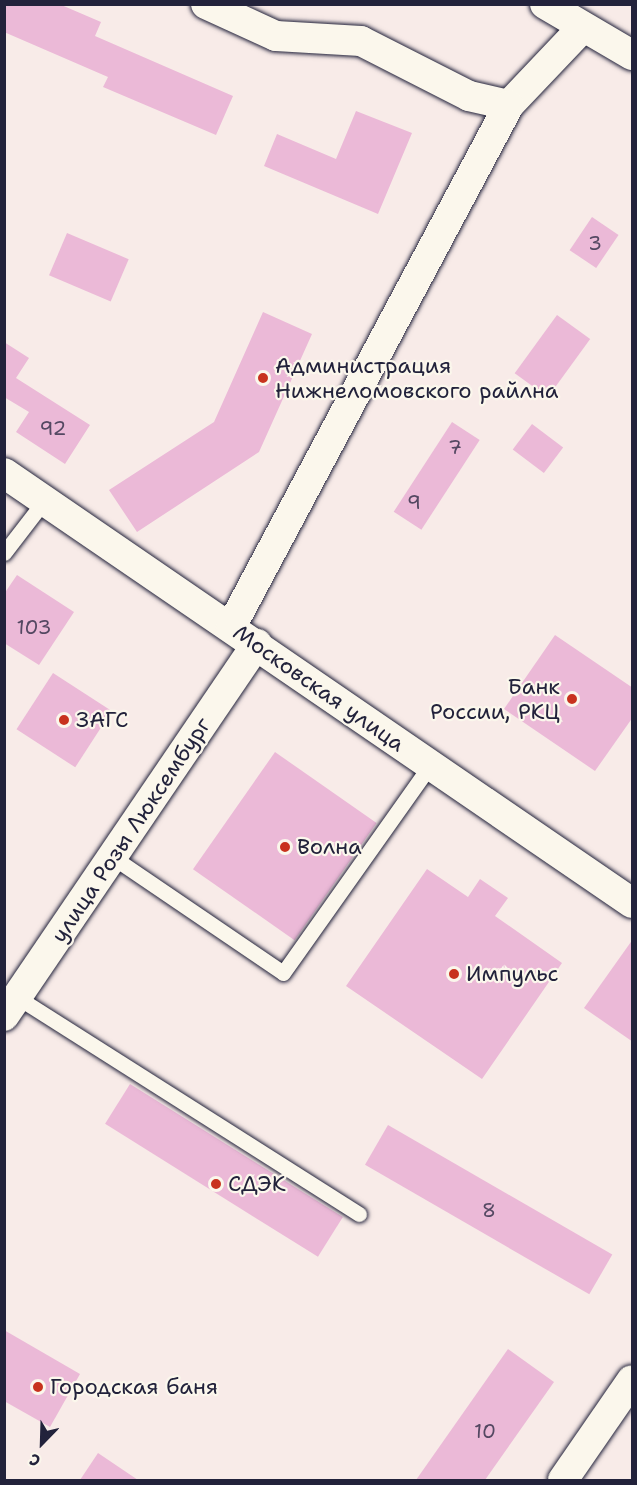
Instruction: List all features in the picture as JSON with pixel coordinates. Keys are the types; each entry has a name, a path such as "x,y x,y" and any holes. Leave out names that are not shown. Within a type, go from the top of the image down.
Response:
{"street":[{"path":"206,4 276,36 361,41 469,96 509,105"},
{"path":"544,4 581,29 633,55"},
{"path":"231,627 509,105 581,29"},
{"name":"Московская улица","path":"4,473 633,903"},
{"name":"улица Розы Люксембург","path":"11,1006 114,858 257,644"},
{"path":"563,1480 633,1380"}],"lane":[{"path":"4,553 44,501"},
{"path":"114,858 283,973 430,765"},
{"path":"11,1006 359,1214"}],"building":[{"path":"4,4 59,4 101,22 95,36 233,96 216,135 103,87 108,77 4,32"},
{"path":"356,111 412,133 378,214 264,166 277,134 336,159"},
{"path":"592,217 619,235 596,268 570,250"},
{"path":"67,233 129,259 111,302 49,275"},
{"name":"Администрация Нижнеломовского райлна","path":"263,312 312,334 259,452 137,532 109,490 214,422"},
{"path":"557,315 590,339 548,397 515,373"},
{"path":"4,342 29,358 16,378 90,425 65,464 16,432 29,412 4,397"},
{"path":"452,422 480,440 421,530 394,512"},
{"path":"532,424 563,447 544,473 513,450"},
{"path":"17,575 74,612 39,665 4,643 4,594"},
{"name":"Банк России, РКЦ","path":"555,635 633,688 633,717 595,771 504,709"},
{"name":"ЗАГС","path":"53,673 112,711 75,767 17,729"},
{"name":"Волна","path":"275,752 377,823 295,940 193,869"},
{"name":"Импульс","path":"427,869 468,897 480,879 508,898 495,916 562,963 482,1079 346,986"},
{"path":"633,939 633,1042 584,1008"},
{"path":"130,1084 343,1217 318,1257 105,1124"},
{"path":"388,1125 612,1254 589,1294 365,1165"},
{"name":"Городская баня","path":"4,1330 80,1374 50,1427 4,1401"},
{"path":"508,1349 554,1382 485,1480 416,1480"},
{"path":"98,1453 138,1480 80,1480"}],"place":[{"name":"Администрация Нижнеломовского райлна","path":"263,378"},
{"name":"Банк России, РКЦ","path":"572,699"},
{"name":"ЗАГС","path":"64,720"},
{"name":"Волна","path":"285,847"},
{"name":"Импульс","path":"454,974"},
{"name":"СДЭК","path":"216,1184"},
{"name":"Городская баня","path":"38,1387"}]}
